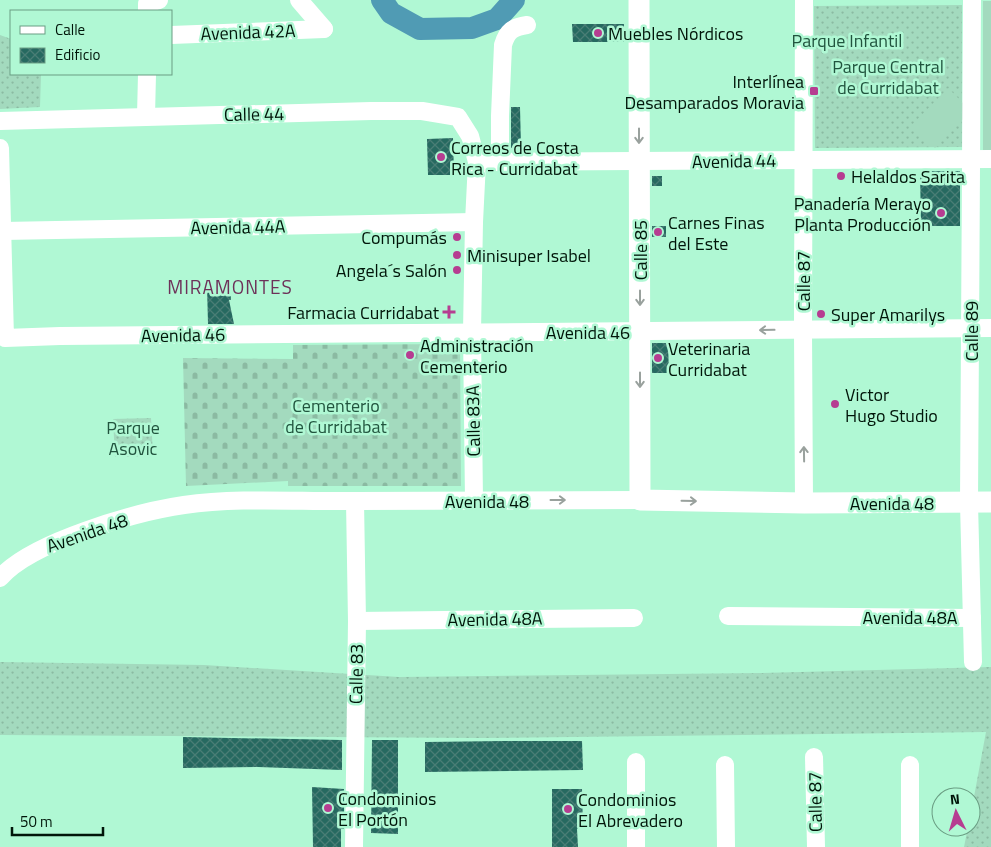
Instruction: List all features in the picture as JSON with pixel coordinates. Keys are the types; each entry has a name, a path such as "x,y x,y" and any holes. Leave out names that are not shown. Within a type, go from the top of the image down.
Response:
{"main road":[{"name":"Calle 85","path":"639,0 640,500"},
{"name":"Avenida 48","path":"640,500 804,503 991,502"}],"street":[{"name":"Avenida 42A","path":"172,35 324,28 299,0"},
{"name":"Calle 87","path":"804,0 804,503"},
{"name":"Calle 89","path":"972,0 969,503 973,662"},
{"path":"500,162 503,45 506,36 512,28 527,25"},
{"path":"146,116 147,75"},
{"name":"Calle 44","path":"0,121 371,111 439,113 458,117 470,136 477,162"},
{"path":"0,148 3,231 1,293"},
{"name":"Avenida 44","path":"477,162 991,159"},
{"name":"Calle 83A","path":"474,501 472,332 477,162"},
{"name":"Avenida 44A","path":"3,231 474,222"},
{"name":"Avenida 46","path":"1,293 5,338 991,328"},
{"name":"Avenida 48","path":"0,578 14,565 38,550 108,523 184,505 270,501 640,500"},
{"name":"Calle 83","path":"354,847 357,621 355,502"},
{"name":"Avenida 48A","path":"728,616 972,618"},
{"name":"Avenida 48A","path":"357,621 634,618"},
{"name":"Calle 87","path":"814,757 816,847"},
{"path":"636,762 636,847"},
{"path":"726,765 726,847"},
{"path":"910,765 910,847"}],"green space":[{"path":"983,1 991,1 991,150 983,150"},
{"name":"Parque Central de Curridabat","path":"962,5 962,147 815,148 814,6"},
{"path":"0,35 10,39 10,75 41,75 40,107 0,109"},
{"path":"948,88 971,111 935,148 912,125"},
{"name":"Cementerio de Curridabat","path":"460,344 461,486 288,486 288,481 186,486 183,358 293,359 293,345"},
{"name":"Parque Asovic","path":"151,418 153,456 115,457 113,419"},
{"path":"0,662 204,665 399,677 760,673 991,667 991,847 964,847 966,837 981,837 981,787 976,787 986,732 479,738 0,735"}],"building":[{"name":"Muebles Nórdicos","path":"572,24 624,24 624,42 573,42"},
{"path":"511,107 520,107 521,147 511,148"},
{"name":"Correos de Costa Rica - Curridabat","path":"453,138 454,175 428,175 427,139"},
{"path":"920,171 960,171 960,226 921,226"},
{"path":"652,176 662,176 662,186 652,186"},
{"name":"Carnes Finas del Este","path":"652,226 666,226 666,237 652,237"},
{"path":"207,286 230,286 231,300 229,300 234,324 208,324"},
{"name":"Veterinaria Curridabat","path":"652,343 668,343 669,373 652,373"},
{"path":"183,737 342,740 342,770 258,767 183,768"},
{"path":"372,740 398,740 398,834 371,833"},
{"path":"582,741 583,770 425,772 425,742"},
{"name":"Condominios El Portón","path":"312,787 344,789 344,829 341,829 341,847 313,847"},
{"name":"Condominios El Abrevadero","path":"552,789 582,789 583,829 577,829 578,847 552,847"}],"waterway":[{"path":"382,0 391,13 420,29 472,28 497,19 514,0"}],"place":[{"name":"Muebles Nórdicos","path":"598,33"},
{"name":"Interlínea Desamparados Moravia","path":"814,91"},
{"name":"Correos de Costa Rica - Curridabat","path":"441,157"},
{"name":"Helaldos Sarita","path":"841,176"},
{"name":"Panadería Merayo Planta Producción","path":"941,213"},
{"name":"Carnes Finas del Este","path":"658,232"},
{"name":"Compumás","path":"457,237"},
{"name":"Minisuper Isabel","path":"457,255"},
{"name":"Angela´s Salón","path":"457,270"},
{"name":"Farmacia Curridabat","path":"449,312"},
{"name":"Super Amarilys","path":"821,314"},
{"name":"Administración Cementerio","path":"410,355"},
{"name":"Veterinaria Curridabat","path":"658,358"},
{"name":"Victor Hugo Studio","path":"835,404"},
{"name":"Condominios El Portón","path":"328,808"},
{"name":"Condominios El Abrevadero","path":"568,809"}],"district":[{"name":"MIRAMONTES","path":"230,286"}],"park label":[{"name":"Parque Infantil","path":"847,40"}]}
